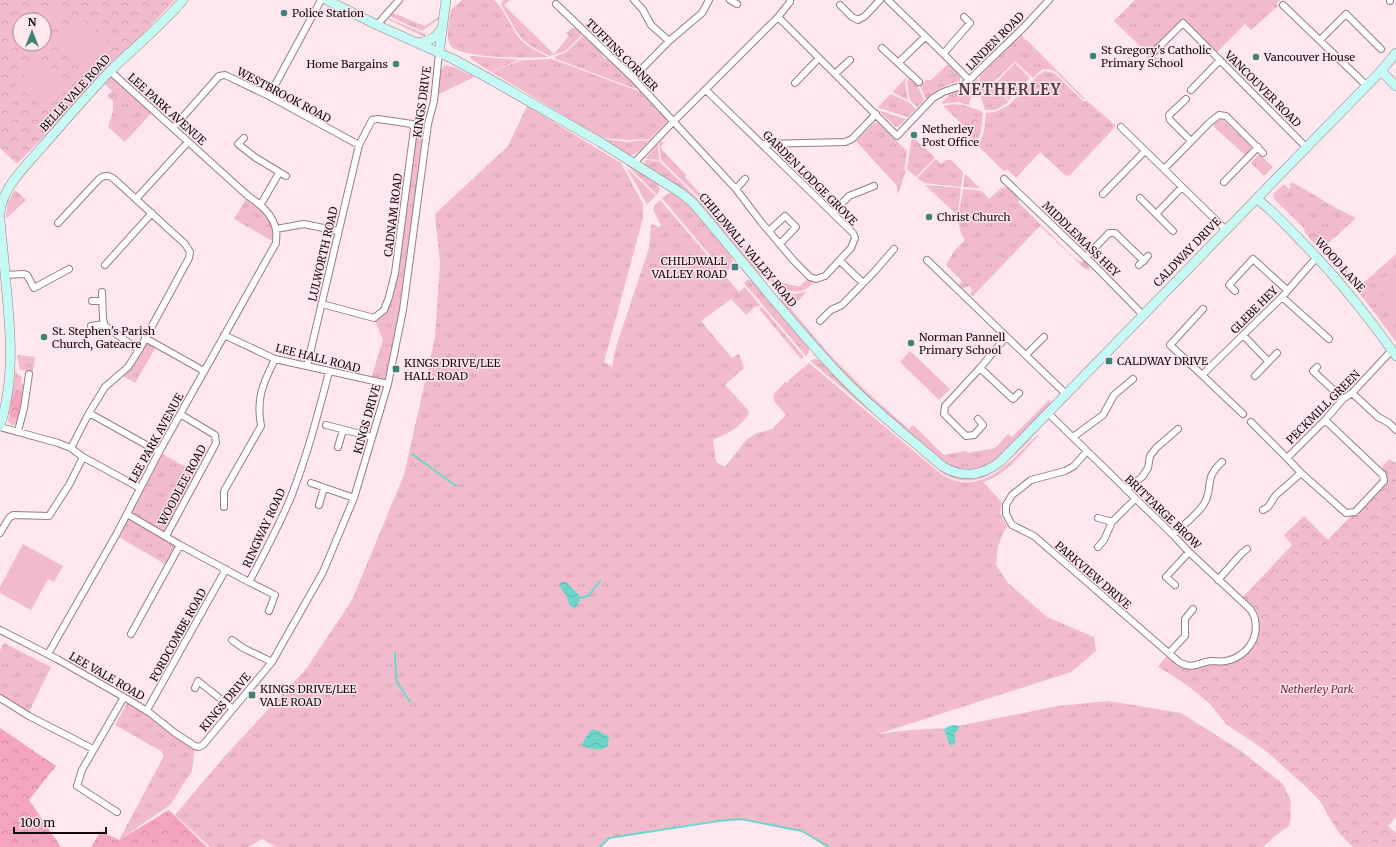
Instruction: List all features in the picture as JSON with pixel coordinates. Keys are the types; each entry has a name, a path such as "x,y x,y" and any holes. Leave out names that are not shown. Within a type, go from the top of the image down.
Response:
{"main road":[{"name":"BELLE VALE ROAD","path":"0,213 3,196 21,172 80,103 110,71 183,0"},
{"name":"CHILDWALL VALLEY ROAD","path":"327,0 488,78 573,126 681,193 693,203 817,350 864,399 905,435 942,466 952,472 959,474 979,473 994,466"},
{"path":"439,53 446,0"},
{"path":"418,43 434,38 443,27"},
{"name":"CALDWAY DRIVE","path":"994,466 1048,413 1381,71 1396,53"},
{"path":"1381,71 1396,86"},
{"name":"WOOD LANE","path":"1257,198 1271,209 1317,257 1365,312 1394,353"},
{"path":"0,219 6,275 10,357 6,404 0,426"}],"street":[{"path":"268,96 322,0"},
{"path":"377,25 399,0"},
{"path":"634,0 651,25 669,41"},
{"path":"633,78 669,41 702,13 708,0"},
{"path":"730,0 738,4"},
{"path":"634,163 672,122 778,17 790,0"},
{"path":"840,5 852,17 858,20 865,16 880,0"},
{"path":"888,0 925,37 944,53 969,80"},
{"name":"LINDEN ROAD","path":"876,114 897,136 933,98 943,92 964,85 1024,27 1049,0"},
{"name":"TUFFINS CORNER","path":"556,4 633,78 672,122"},
{"path":"1283,5 1366,86"},
{"path":"1320,40 1346,14 1382,49"},
{"path":"762,144 845,142 852,139 876,114 778,17"},
{"path":"944,53 970,23 964,17"},
{"name":"VANCOUVER ROAD","path":"1154,52 1183,23 1306,147"},
{"path":"898,63 925,37"},
{"path":"882,48 920,82"},
{"name":"KINGS DRIVE","path":"199,747 203,745 272,662 323,572 354,498 388,384 403,310 428,124 434,101 439,53"},
{"path":"794,83 819,58"},
{"path":"834,74 850,60"},
{"path":"1191,90 1220,60"},
{"name":"LEE PARK AVENUE","path":"48,654 224,334 276,243 276,229 269,214 261,204 248,196 110,71"},
{"name":"WESTBROOK ROAD","path":"173,128 219,76 225,75 268,96 358,145"},
{"name":"GARDEN LODGE GROVE","path":"672,122 736,189 769,232 794,261 810,277 816,279 825,276 840,261 855,242 853,233 706,90"},
{"path":"1186,99 1169,115 1170,120 1191,141"},
{"path":"1164,169 1219,115 1226,116 1263,153"},
{"name":"CADNAM ROAD","path":"322,304 374,318 384,310 395,273 414,129 412,124 378,119 372,120 358,145"},
{"path":"1121,127 1226,230"},
{"path":"244,138 238,144 256,158 286,176"},
{"path":"136,199 188,142"},
{"name":"LULWORTH ROAD","path":"307,366 358,145"},
{"path":"1224,182 1258,147"},
{"path":"1103,194 1145,151"},
{"path":"261,204 279,172"},
{"path":"58,223 102,177 109,176 190,249 189,258 139,350 128,367 105,387 89,413 71,448"},
{"path":"736,189 745,179"},
{"name":"MIDDLEMASS HEY","path":"1004,179 1086,257 1143,315"},
{"path":"833,213 849,196 874,186"},
{"path":"1156,214 1182,187"},
{"path":"1140,198 1173,231"},
{"path":"105,265 152,214"},
{"path":"769,232 785,216 796,226 780,244"},
{"path":"276,229 304,224 338,231"},
{"path":"1086,257 1109,233 1115,233 1144,260"},
{"path":"820,321 831,310 842,305 894,249"},
{"name":"GLEBE HEY","path":"1202,375 1282,297 1317,257"},
{"path":"1235,291 1229,285 1253,259 1287,290"},
{"path":"927,260 1066,394"},
{"path":"840,261 863,283"},
{"path":"6,275 27,275 34,288 69,269"},
{"path":"102,292 104,324 109,330 139,350"},
{"path":"1282,297 1329,338"},
{"path":"92,301 102,301"},
{"path":"1203,309 1170,345 1243,414"},
{"path":"91,326 104,324"},
{"name":"LEE HALL ROAD","path":"224,334 275,359 388,384"},
{"path":"1243,335 1268,361"},
{"path":"978,419 983,424 974,435 966,436 944,414 945,406 1006,337"},
{"path":"1026,355 1044,337"},
{"path":"145,338 204,371"},
{"path":"1255,376 1277,353"},
{"name":"PECKMILL GREEN","path":"1251,422 1287,458 1325,420 1343,399 1352,393 1394,353"},
{"path":"224,507 224,491 261,426 259,415 262,386 275,359"},
{"path":"980,368 1013,399 1019,393"},
{"path":"1317,368 1313,371 1343,399"},
{"name":"RINGWAY ROAD","path":"126,514 249,582 291,497 317,417 329,372"},
{"path":"18,431 24,408 29,374"},
{"path":"1073,437 1103,415 1114,395 1133,379"},
{"path":"1352,393 1378,417 1389,423 1396,430"},
{"path":"89,413 159,452"},
{"name":"BRITTARGE BROW","path":"1048,413 1189,552 1250,609 1255,618 1256,630"},
{"name":"WOODLEE ROAD","path":"166,536 216,443 215,435 180,414"},
{"path":"251,417 259,415"},
{"path":"1287,458 1301,473 1346,513 1355,512 1384,481 1383,475 1325,420"},
{"path":"326,425 372,437"},
{"path":"0,426 58,442 140,488"},
{"path":"1126,490 1142,477 1148,468 1150,456 1156,448 1178,429"},
{"path":"338,447 342,430"},
{"name":"PARKVIEW DRIVE","path":"1087,451 1074,466 1065,471 1031,480 1012,495 1006,505 1006,514 1012,524 1034,536 1168,653 1186,666 1195,666 1204,662 1226,661 1236,658 1245,652 1251,644 1256,630"},
{"path":"0,533 13,514 49,516 69,485 83,457"},
{"path":"1173,535 1196,514 1204,503 1208,492 1210,478 1214,469 1222,462"},
{"path":"1264,510 1268,507 1276,495 1301,473"},
{"path":"311,483 354,498"},
{"path":"319,504 324,488"},
{"path":"1098,547 1104,540 1112,522 1135,499"},
{"path":"1098,518 1112,522"},
{"path":"131,634 180,545"},
{"path":"1218,580 1247,549"},
{"path":"1175,586 1166,577 1189,552"},
{"name":"FORDCOMBE ROAD","path":"147,710 226,569"},
{"path":"249,582 275,595 269,611"},
{"path":"1168,653 1185,636 1185,618 1193,609"},
{"path":"0,639 2,631"},
{"name":"LEE VALE ROAD","path":"2,631 48,654 147,710 174,733 199,747"},
{"path":"232,640 243,648 272,662"},
{"path":"195,688 202,674"},
{"path":"198,681 233,709"},
{"path":"117,812 77,786 82,770 93,749 124,697"},
{"path":"0,698 29,716 93,749"}],"green space":[{"path":"0,0 175,0 17,164 0,148"},
{"path":"462,0 494,0 502,9 521,40 548,57 497,57 468,53 451,46 448,38 448,28 451,10"},
{"path":"503,0 510,0 504,5 554,54 569,36 566,33 572,28 576,28 582,33 582,35 565,51 550,56 534,48 523,40 501,4"},
{"path":"1135,0 1280,0 1276,4 1278,6 1251,30 1245,24 1217,52 1182,19 1151,52 1163,64 1158,69 1147,57 1149,55 1114,21"},
{"path":"55,1 68,11 52,31 52,12 46,12"},
{"path":"393,13 425,26 440,16 439,19 422,31 393,18 390,16"},
{"path":"76,15 107,40 83,70 52,45"},
{"path":"388,18 425,34 425,37 389,20"},
{"path":"1021,34 1025,40 1026,39 1085,99 1083,99 1056,72 1049,69 1043,69 1033,78 1015,61 991,85 1009,102 995,110 985,110 978,87 980,76"},
{"path":"583,36 585,36 603,53 603,57 605,59 608,58 637,87 636,89 554,57 566,52"},
{"path":"471,56 519,60 491,72 470,58"},
{"path":"39,58 69,82 46,110 16,85"},
{"path":"552,59 638,91 640,90 665,114 667,122 650,139 629,140 601,138 492,72 522,60"},
{"path":"1015,63 1030,78 1009,100 994,85"},
{"path":"948,64 960,76 960,81 942,88 926,99 920,86 926,80 931,80"},
{"path":"445,65 454,67 474,77 437,95 441,70"},
{"path":"1045,71 1054,73 1083,101 1087,101 1116,126 1070,175 1066,176 1040,152 1016,178 1007,169 1004,171 978,146 984,131 986,113 995,112 1009,105 1038,75"},
{"path":"113,74 154,110 125,142 108,127 113,111 113,101 107,96 112,91 105,84"},
{"path":"907,77 905,82 908,100 892,92"},
{"path":"909,77 918,86 924,100 917,107 910,100 907,82"},
{"path":"978,78 976,86 980,96 971,97 969,105 959,102 941,104 950,94 968,87"},
{"path":"891,94 909,102 916,109 908,117 879,108 878,107"},
{"path":"952,104 964,105 983,112 981,132 975,144 969,137 967,129 943,106"},
{"path":"527,106 621,163 643,204 643,218 604,362 612,367 616,347 649,248 651,224 659,227 661,225 653,210 655,205 660,200 739,292 745,287 760,305 758,307 756,306 746,315 731,299 701,321 732,358 739,354 744,368 725,385 748,410 749,414 733,430 713,440 716,462 725,467 746,440 755,434 772,429 786,415 775,402 774,396 785,382 788,383 789,380 809,363 941,474 956,481 969,482 982,480 994,474 1006,465 1037,435 1038,436 1006,469 991,479 983,482 1002,502 1000,513 1007,527 1002,535 998,547 996,565 1008,583 1047,617 1094,637 1096,651 1071,672 878,734 910,730 948,728 1058,706 1109,701 1181,713 1241,751 1283,784 1291,801 1290,825 1263,847 826,847 802,831 746,820 711,821 608,838 600,847 276,847 262,839 248,847 210,847 175,815 224,757 306,669 352,600 404,475 435,337 440,264 435,214 508,146"},
{"path":"881,111 906,119 896,127 880,112"},
{"path":"970,116 980,117 981,120 978,130 974,131 968,118"},
{"path":"1222,119 1250,145 1251,149 1245,155 1213,126 1217,121"},
{"path":"877,122 907,151 904,168 906,172 897,194 897,186 856,141 874,123"},
{"path":"412,124 428,124 400,326 388,384 370,381 383,340 374,318 389,297"},
{"path":"912,136 935,158 916,177 907,169"},
{"path":"603,139 627,142 649,140 637,153 628,155"},
{"path":"661,141 664,143 661,146 662,150 686,175 685,177 707,202 720,214 719,216 732,229 730,231 757,260 756,262 769,274 768,276 773,280 799,287 807,279 814,282 801,291 791,291 774,285 722,226 700,198 661,160 659,143"},
{"path":"658,144 659,160 645,159"},
{"path":"1260,155 1273,167 1265,175 1263,175 1251,163 1257,156"},
{"path":"936,159 941,164 946,160 951,160 963,172 961,187 924,183 917,178"},
{"path":"645,160 659,161 698,199 729,236 727,239 644,165"},
{"path":"628,163 657,181 660,189 657,195 627,165"},
{"path":"627,169 656,196 647,204"},
{"path":"965,174 980,188 963,187"},
{"path":"1292,182 1356,218 1321,250 1314,244 1304,231 1305,229 1274,199 1273,194 1284,184 1289,189 1291,187 1289,185"},
{"path":"925,185 961,188 958,213 956,214"},
{"path":"1005,187 1021,198 1018,202 1073,257 1080,262 1084,261 1089,266 1089,270 1085,269 1040,226 973,296 970,295 972,290 970,286 963,288 959,285 962,281 946,265 955,250 965,240 960,229 959,222 963,189 982,191 989,199 1001,188"},
{"path":"15,190 26,200 6,218 8,202"},
{"path":"669,193 675,193 690,206 729,252 733,262 732,267 725,273 662,198"},
{"path":"248,196 264,208 274,224 276,243 234,219"},
{"path":"730,237 761,273 760,275 728,239"},
{"path":"1326,248 1351,277 1347,279 1323,251"},
{"path":"1396,254 1396,342 1353,285 1355,283 1360,286"},
{"path":"1396,269 1396,310 1376,283"},
{"path":"748,279 756,284 809,346 809,352 806,356 744,283"},
{"path":"807,291 791,309 830,355 869,394 909,429 913,425 944,455 966,451 968,453 995,448 1008,434 1012,437 1049,400 1051,403 1006,450 986,465 977,469 969,470 946,464 879,408 829,359 779,300 779,295 782,292 797,294"},
{"path":"762,307 804,357 801,359 759,309"},
{"path":"145,338 157,345 135,383 120,374"},
{"path":"910,351 950,389 939,400 900,362"},
{"path":"17,355 35,357 33,371 20,370"},
{"path":"814,359 821,360 943,471 950,475 960,478 971,478 1029,436 1032,438 1002,466 980,479 968,481 955,479 941,472 810,361"},
{"path":"16,369 17,374 22,377 21,383 25,385 18,424 16,423 13,426 8,421"},
{"path":"17,390 22,391 24,395 19,420 11,417 10,415 12,399"},
{"path":"159,452 200,475 166,536 180,545 168,566 116,535"},
{"name":"Netherley Park","path":"1389,459 1396,463 1396,817 1388,826 1396,833 1396,847 1353,847 1340,834 1320,801 1305,786 1266,751 1226,724 1210,704 1188,686 1158,667 1169,653 1186,666 1226,661 1245,652 1256,630 1250,609 1243,597 1292,545 1284,535 1304,516 1328,540 1384,481 1382,467"},
{"path":"23,544 63,566 54,582 48,579 31,610 0,593 0,587"},
{"path":"4,643 51,667 29,712 0,695 0,650"},
{"path":"129,700 195,746 192,771 170,805 119,840 164,756 161,751 115,725"},
{"path":"0,728 56,766 29,800 61,847 0,847"},
{"path":"169,810 207,847 91,847 101,831 119,840"}],"water":[{"path":"566,582 581,597 576,608 570,606 561,587 560,583"},
{"path":"953,725 959,726 959,729 954,734 956,743 953,745 949,744 944,731 947,727"},
{"path":"592,729 609,737 605,748 587,748 582,745"}],"waterway":[{"path":"412,454 456,486"},
{"path":"581,598 589,595 600,581"},
{"path":"395,652 396,680 410,702"},
{"path":"600,847 609,838 718,821 741,819 802,831 829,847"}],"place":[{"name":"Police Station","path":"284,13"},
{"name":"St Gregory's Catholic Primary School","path":"1093,56"},
{"name":"Vancouver House","path":"1256,57"},
{"name":"Home Bargains","path":"396,64"},
{"name":"Netherley Post Office","path":"914,135"},
{"name":"Christ Church","path":"929,217"},
{"name":"CHILDWALL VALLEY ROAD","path":"735,267"},
{"name":"St. Stephen's Parish Church, Gateacre","path":"44,337"},
{"name":"Norman Pannell Primary School","path":"911,343"},
{"name":"CALDWAY DRIVE","path":"1109,361"},
{"name":"KINGS DRIVE/LEE HALL ROAD","path":"396,369"},
{"name":"KINGS DRIVE/LEE VALE ROAD","path":"252,695"}],"district":[{"name":"NETHERLEY","path":"1010,89"}]}
